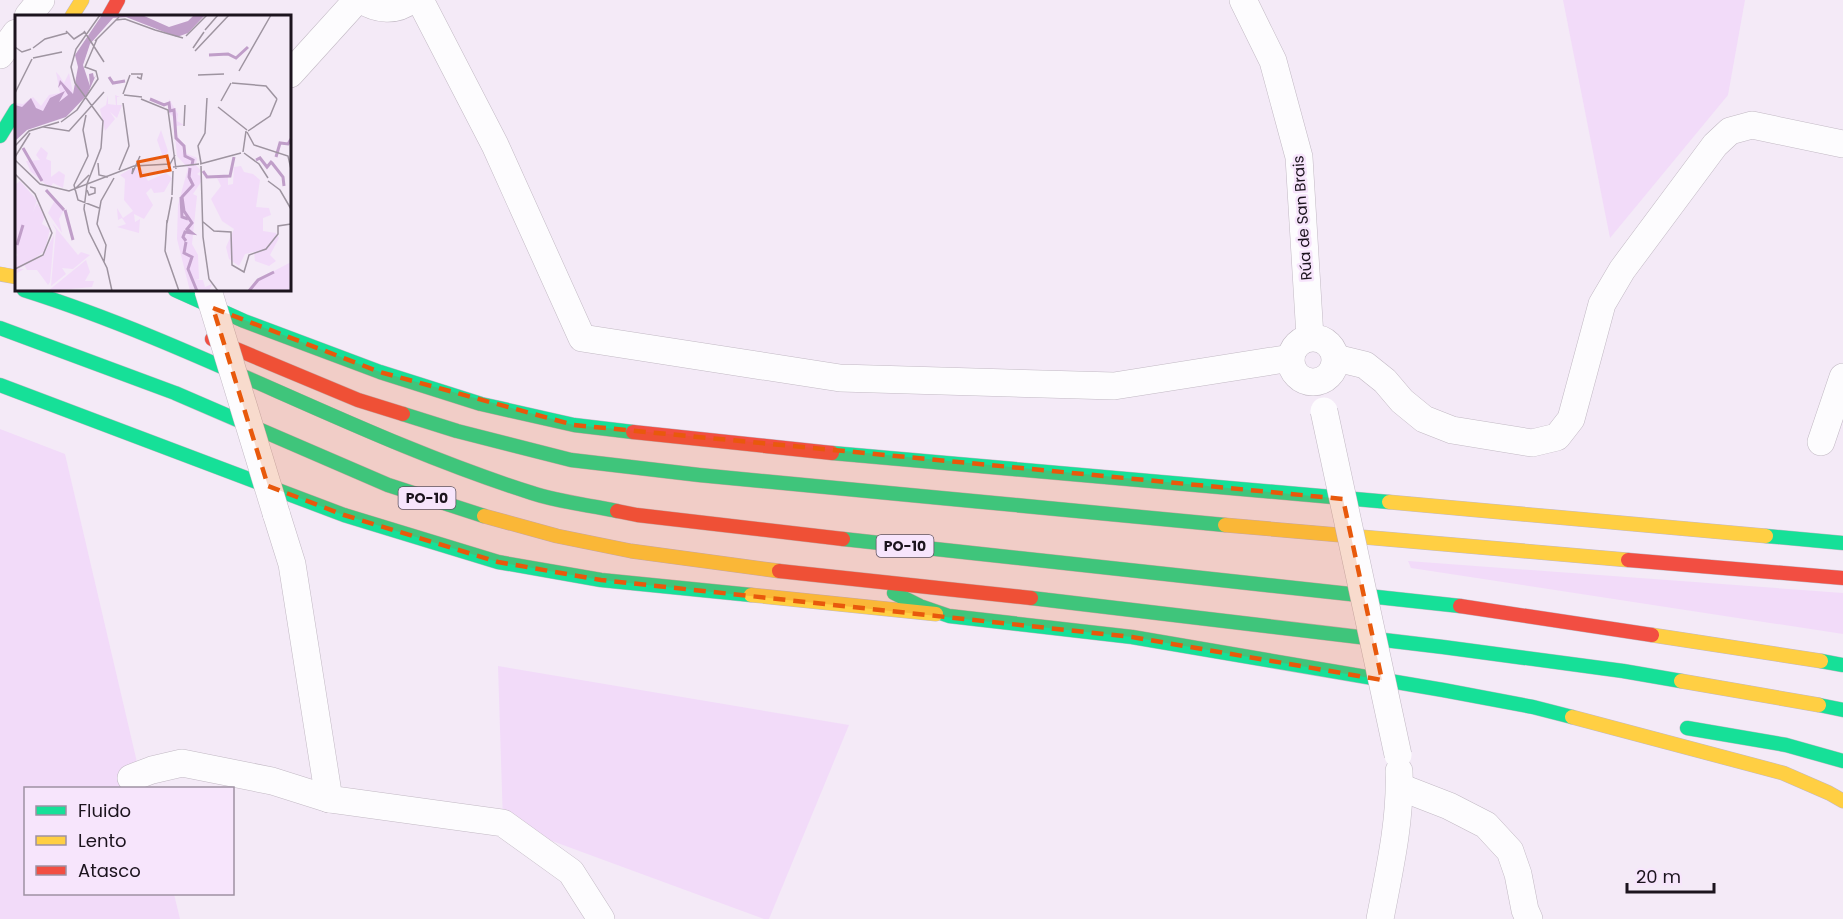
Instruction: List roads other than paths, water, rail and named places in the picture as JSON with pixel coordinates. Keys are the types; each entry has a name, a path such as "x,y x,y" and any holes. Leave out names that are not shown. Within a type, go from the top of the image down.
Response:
{"main road":[{"path":"73,15 82,0"},
{"path":"110,15 118,0"},
{"path":"0,136 15,112"},
{"path":"0,274 15,277"},
{"path":"0,282 15,287"},
{"name":"PO-10","path":"27,291 140,332 436,460 535,494 626,513 944,551 1477,608 1843,665"},
{"path":"177,291 244,321 380,372 481,404 574,425 815,452 1843,543"},
{"name":"PO-10","path":"0,328 175,393 388,485 466,512 557,536 631,551 747,567 1155,611 1443,646 1623,671 1843,710"},
{"path":"203,335 358,400 457,431 571,460 699,475 1289,531 1843,578"},
{"path":"0,385 344,515 498,562 602,580 949,616 1132,638 1443,690 1533,707 1783,773 1843,801"},
{"path":"878,581 900,597 949,616"},
{"path":"1581,719 1627,718"},
{"path":"1672,725 1763,740 1843,761"}],"street":[{"path":"29,15 41,0"},
{"path":"291,73 357,0"},
{"path":"362,0 382,8 395,8 411,0"},
{"path":"420,0 495,145 582,338 840,378 1114,386 1291,358"},
{"name":"Rúa de San Brais","path":"1243,0 1273,61 1299,157 1310,337"},
{"path":"0,55 15,34"},
{"path":"1336,358 1365,365 1424,419 1452,430 1532,443 1557,437 1570,419 1602,304 1622,270 1715,146 1731,131 1752,125 1843,144"},
{"path":"208,291 292,564 329,799"},
{"path":"1310,337 1324,340 1330,345 1336,358 1333,371 1322,381 1307,382 1294,373 1291,358 1297,344 1310,337"},
{"path":"1821,442 1843,377"},
{"path":"1314,382 1324,411 1398,755 1400,787 1390,866 1380,919"},
{"path":"131,778 182,763 272,781 329,799 503,823 571,872 601,919"},
{"path":"1400,787 1449,806 1486,825 1510,851 1529,919"}]}
